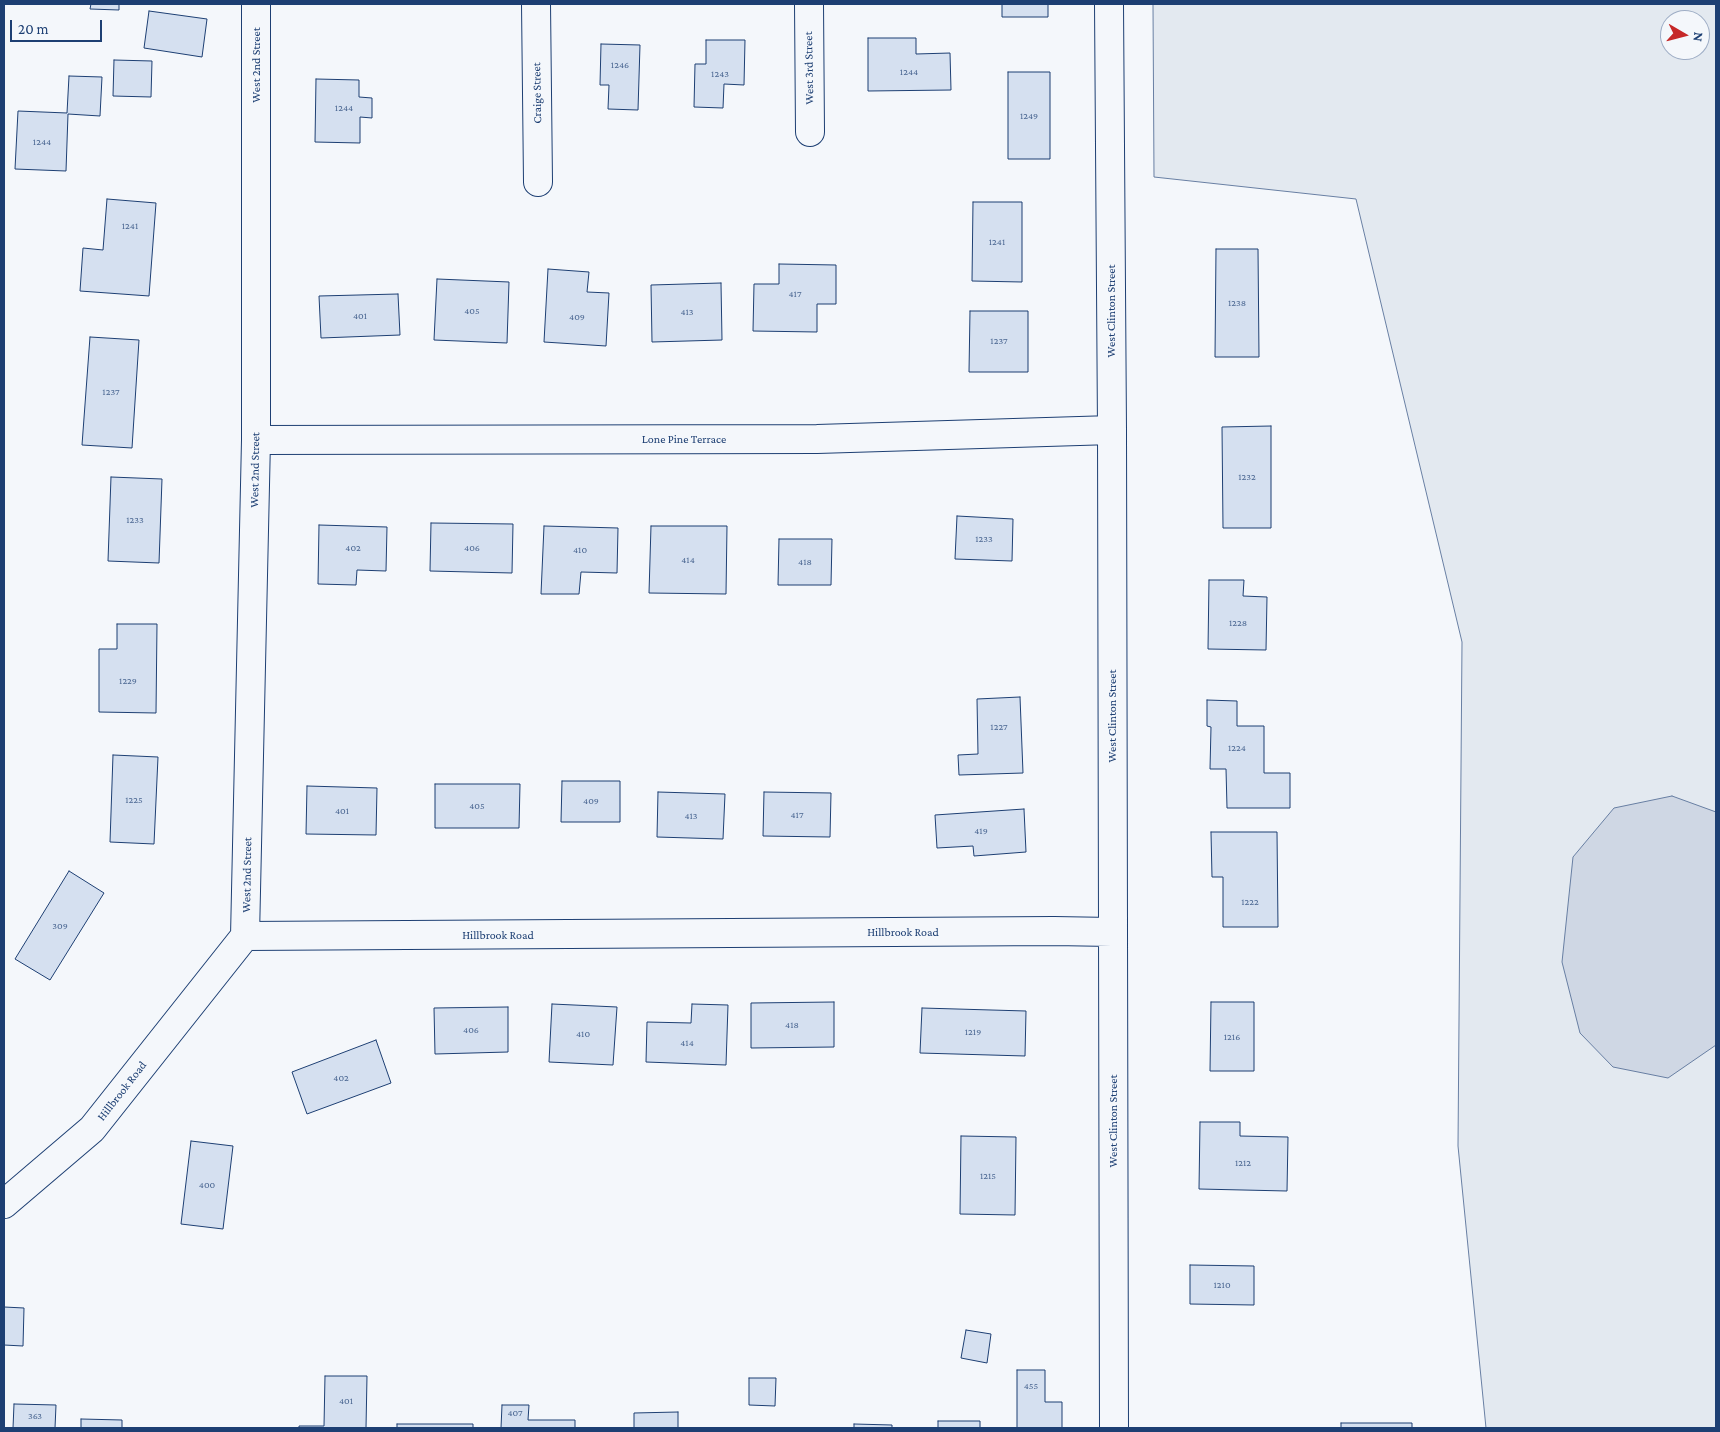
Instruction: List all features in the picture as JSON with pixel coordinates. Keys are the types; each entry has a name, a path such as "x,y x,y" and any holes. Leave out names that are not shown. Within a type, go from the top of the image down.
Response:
{"street":[{"name":"West 2nd Street","path":"245,936 256,440 256,4"},
{"name":"Craige Street","path":"536,4 538,182"},
{"name":"West 3rd Street","path":"809,4 810,132"},
{"name":"West Clinton Street","path":"1109,4 1112,430 1114,1428"},
{"name":"Lone Pine Terrace","path":"256,440 817,439 1112,430"},
{"name":"Hillbrook Road","path":"4,1204 92,1129 245,936 1054,930 1112,932"}],"shaded area":[{"path":"1153,4 1716,4 1716,1428 1486,1428 1458,1146 1462,642 1356,199 1154,177"},
{"path":"1672,796 1716,812 1716,1045 1668,1078 1613,1067 1580,1033 1562,962 1573,857 1614,808"}],"building":[{"path":"91,4 119,4 119,10 90,9"},
{"path":"1002,4 1048,4 1048,17 1002,17"},
{"path":"149,11 207,19 202,57 144,48"},
{"path":"868,38 916,38 916,54 950,53 951,90 868,91"},
{"path":"706,40 745,40 744,85 724,84 723,108 694,107 695,64 706,64"},
{"path":"601,44 640,45 638,110 608,109 609,85 600,85"},
{"path":"114,60 152,61 151,97 113,96"},
{"path":"1008,72 1050,72 1050,159 1008,159"},
{"path":"69,76 102,77 100,116 68,114 66,171 15,169 18,111 67,113"},
{"path":"316,79 359,80 359,97 372,98 372,118 360,117 360,143 315,142"},
{"path":"107,199 156,203 149,296 80,291 83,248 103,250"},
{"path":"973,202 1022,202 1022,282 972,281"},
{"path":"1216,249 1258,249 1259,357 1215,357"},
{"path":"779,264 836,265 836,304 817,304 817,332 753,331 754,284 779,284"},
{"path":"548,269 589,272 587,292 609,293 606,346 544,342"},
{"path":"437,279 509,282 507,343 434,340"},
{"path":"721,283 722,340 652,342 651,285"},
{"path":"398,294 400,335 321,338 319,296"},
{"path":"970,311 1028,311 1028,372 969,372"},
{"path":"90,337 139,340 132,448 82,445"},
{"path":"1271,426 1271,528 1223,528 1222,427"},
{"path":"111,477 162,479 159,563 108,561"},
{"path":"957,516 1013,519 1012,561 955,559"},
{"path":"431,523 513,524 512,573 430,571"},
{"path":"319,525 387,527 386,571 357,570 356,585 318,584"},
{"path":"544,526 618,528 617,573 581,572 579,594 541,594"},
{"path":"651,526 727,526 726,594 649,593"},
{"path":"779,539 832,539 831,585 778,585"},
{"path":"1209,580 1244,580 1243,596 1267,597 1266,650 1208,649"},
{"path":"117,624 157,624 156,713 99,712 99,649 117,649"},
{"path":"1020,697 1023,773 959,775 958,755 978,754 977,699"},
{"path":"1207,700 1237,701 1237,726 1264,726 1264,773 1290,773 1290,808 1227,808 1226,769 1210,769 1211,727 1207,726"},
{"path":"113,755 158,757 154,844 110,842"},
{"path":"562,781 620,781 620,822 561,822"},
{"path":"435,784 520,784 519,828 435,828"},
{"path":"307,786 377,788 376,835 306,834"},
{"path":"658,792 725,794 723,839 657,837"},
{"path":"764,792 831,793 830,837 763,836"},
{"path":"1024,809 1026,852 974,856 973,846 937,848 935,815"},
{"path":"1211,832 1277,832 1278,927 1223,927 1223,877 1212,877"},
{"path":"69,871 104,893 50,980 15,959"},
{"path":"834,1002 834,1047 751,1048 751,1003"},
{"path":"1211,1002 1254,1002 1254,1071 1210,1071"},
{"path":"552,1004 617,1007 613,1065 549,1062"},
{"path":"692,1004 728,1005 726,1065 646,1062 647,1022 691,1023"},
{"path":"508,1007 508,1052 435,1054 434,1008"},
{"path":"922,1008 1026,1011 1025,1056 920,1053"},
{"path":"376,1040 391,1083 307,1114 292,1072"},
{"path":"1200,1122 1240,1122 1240,1136 1288,1137 1287,1191 1199,1189"},
{"path":"961,1136 1016,1137 1015,1215 960,1214"},
{"path":"191,1141 233,1146 223,1229 181,1224"},
{"path":"1190,1265 1254,1266 1254,1305 1190,1304"},
{"path":"4,1307 24,1308 23,1346 4,1345"},
{"path":"966,1330 991,1334 987,1363 961,1358"},
{"path":"1017,1370 1045,1370 1045,1402 1062,1402 1062,1428 1017,1428"},
{"path":"325,1376 367,1376 366,1428 299,1428 299,1426 324,1426"},
{"path":"749,1378 776,1378 775,1406 749,1405"},
{"path":"14,1404 56,1405 55,1428 13,1428"},
{"path":"502,1405 529,1405 528,1420 575,1420 575,1428 501,1428"},
{"path":"678,1412 678,1428 634,1428 634,1413"},
{"path":"81,1419 122,1420 122,1428 81,1428"},
{"path":"938,1421 980,1421 980,1428 938,1428"},
{"path":"1341,1423 1412,1423 1412,1428 1341,1428"},
{"path":"397,1424 473,1424 473,1428 397,1428"},
{"path":"854,1424 892,1425 892,1428 854,1428"}]}
